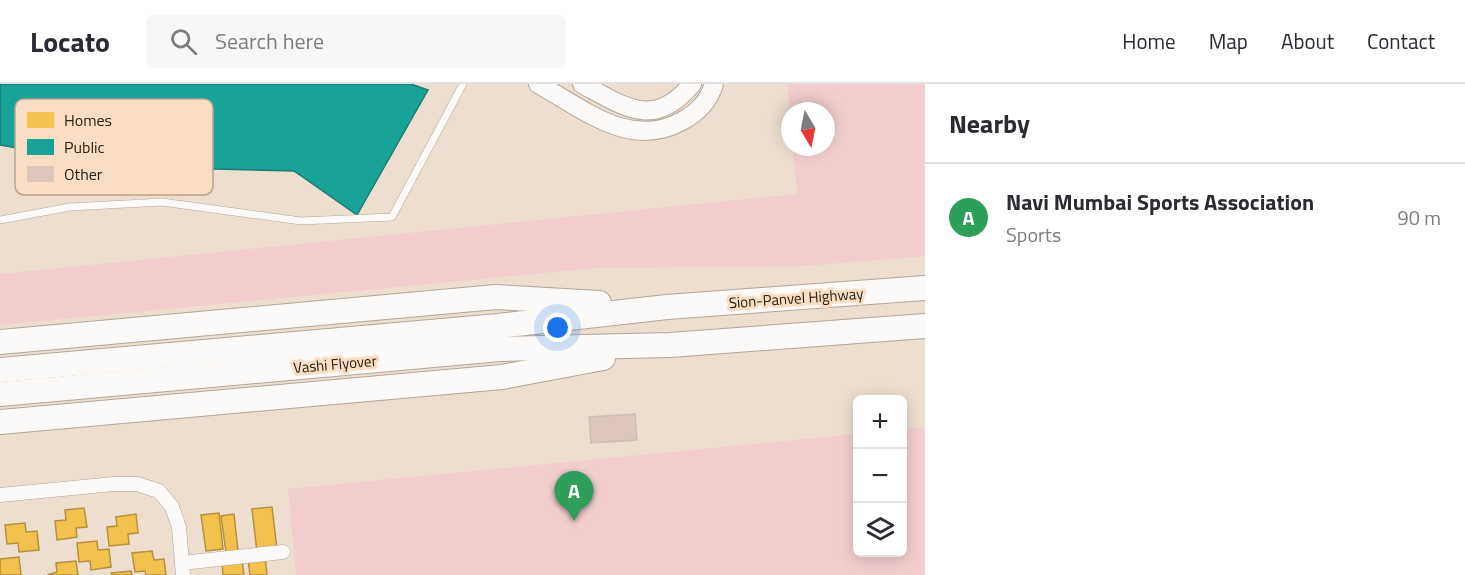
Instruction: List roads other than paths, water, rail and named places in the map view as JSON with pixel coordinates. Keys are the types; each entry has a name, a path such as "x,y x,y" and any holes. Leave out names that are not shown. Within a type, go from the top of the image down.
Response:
{"highway":[{"name":"Sion-Panvel Highway","path":"667,307 925,288"},
{"path":"0,342 496,297 667,307"},
{"name":"Vashi Flyover","path":"0,394 499,338 667,307"},
{"path":"0,422 502,377 670,345 925,326"},
{"name":"Vashi Flyover","path":"0,370 499,338 670,345"}],"street":[{"path":"538,84 623,130 647,133 671,127 694,114 711,95 714,84"},
{"path":"582,84 629,110 646,111 663,107 681,97 692,84"},
{"path":"0,495 114,484 137,484 159,491 172,507 178,527 183,569 283,552"}],"lane":[{"path":"0,220 70,207 162,202 301,221 392,217 463,84"}],"place":[{"name":"Navi Mumbai Sports Association","path":"574,521"}]}
